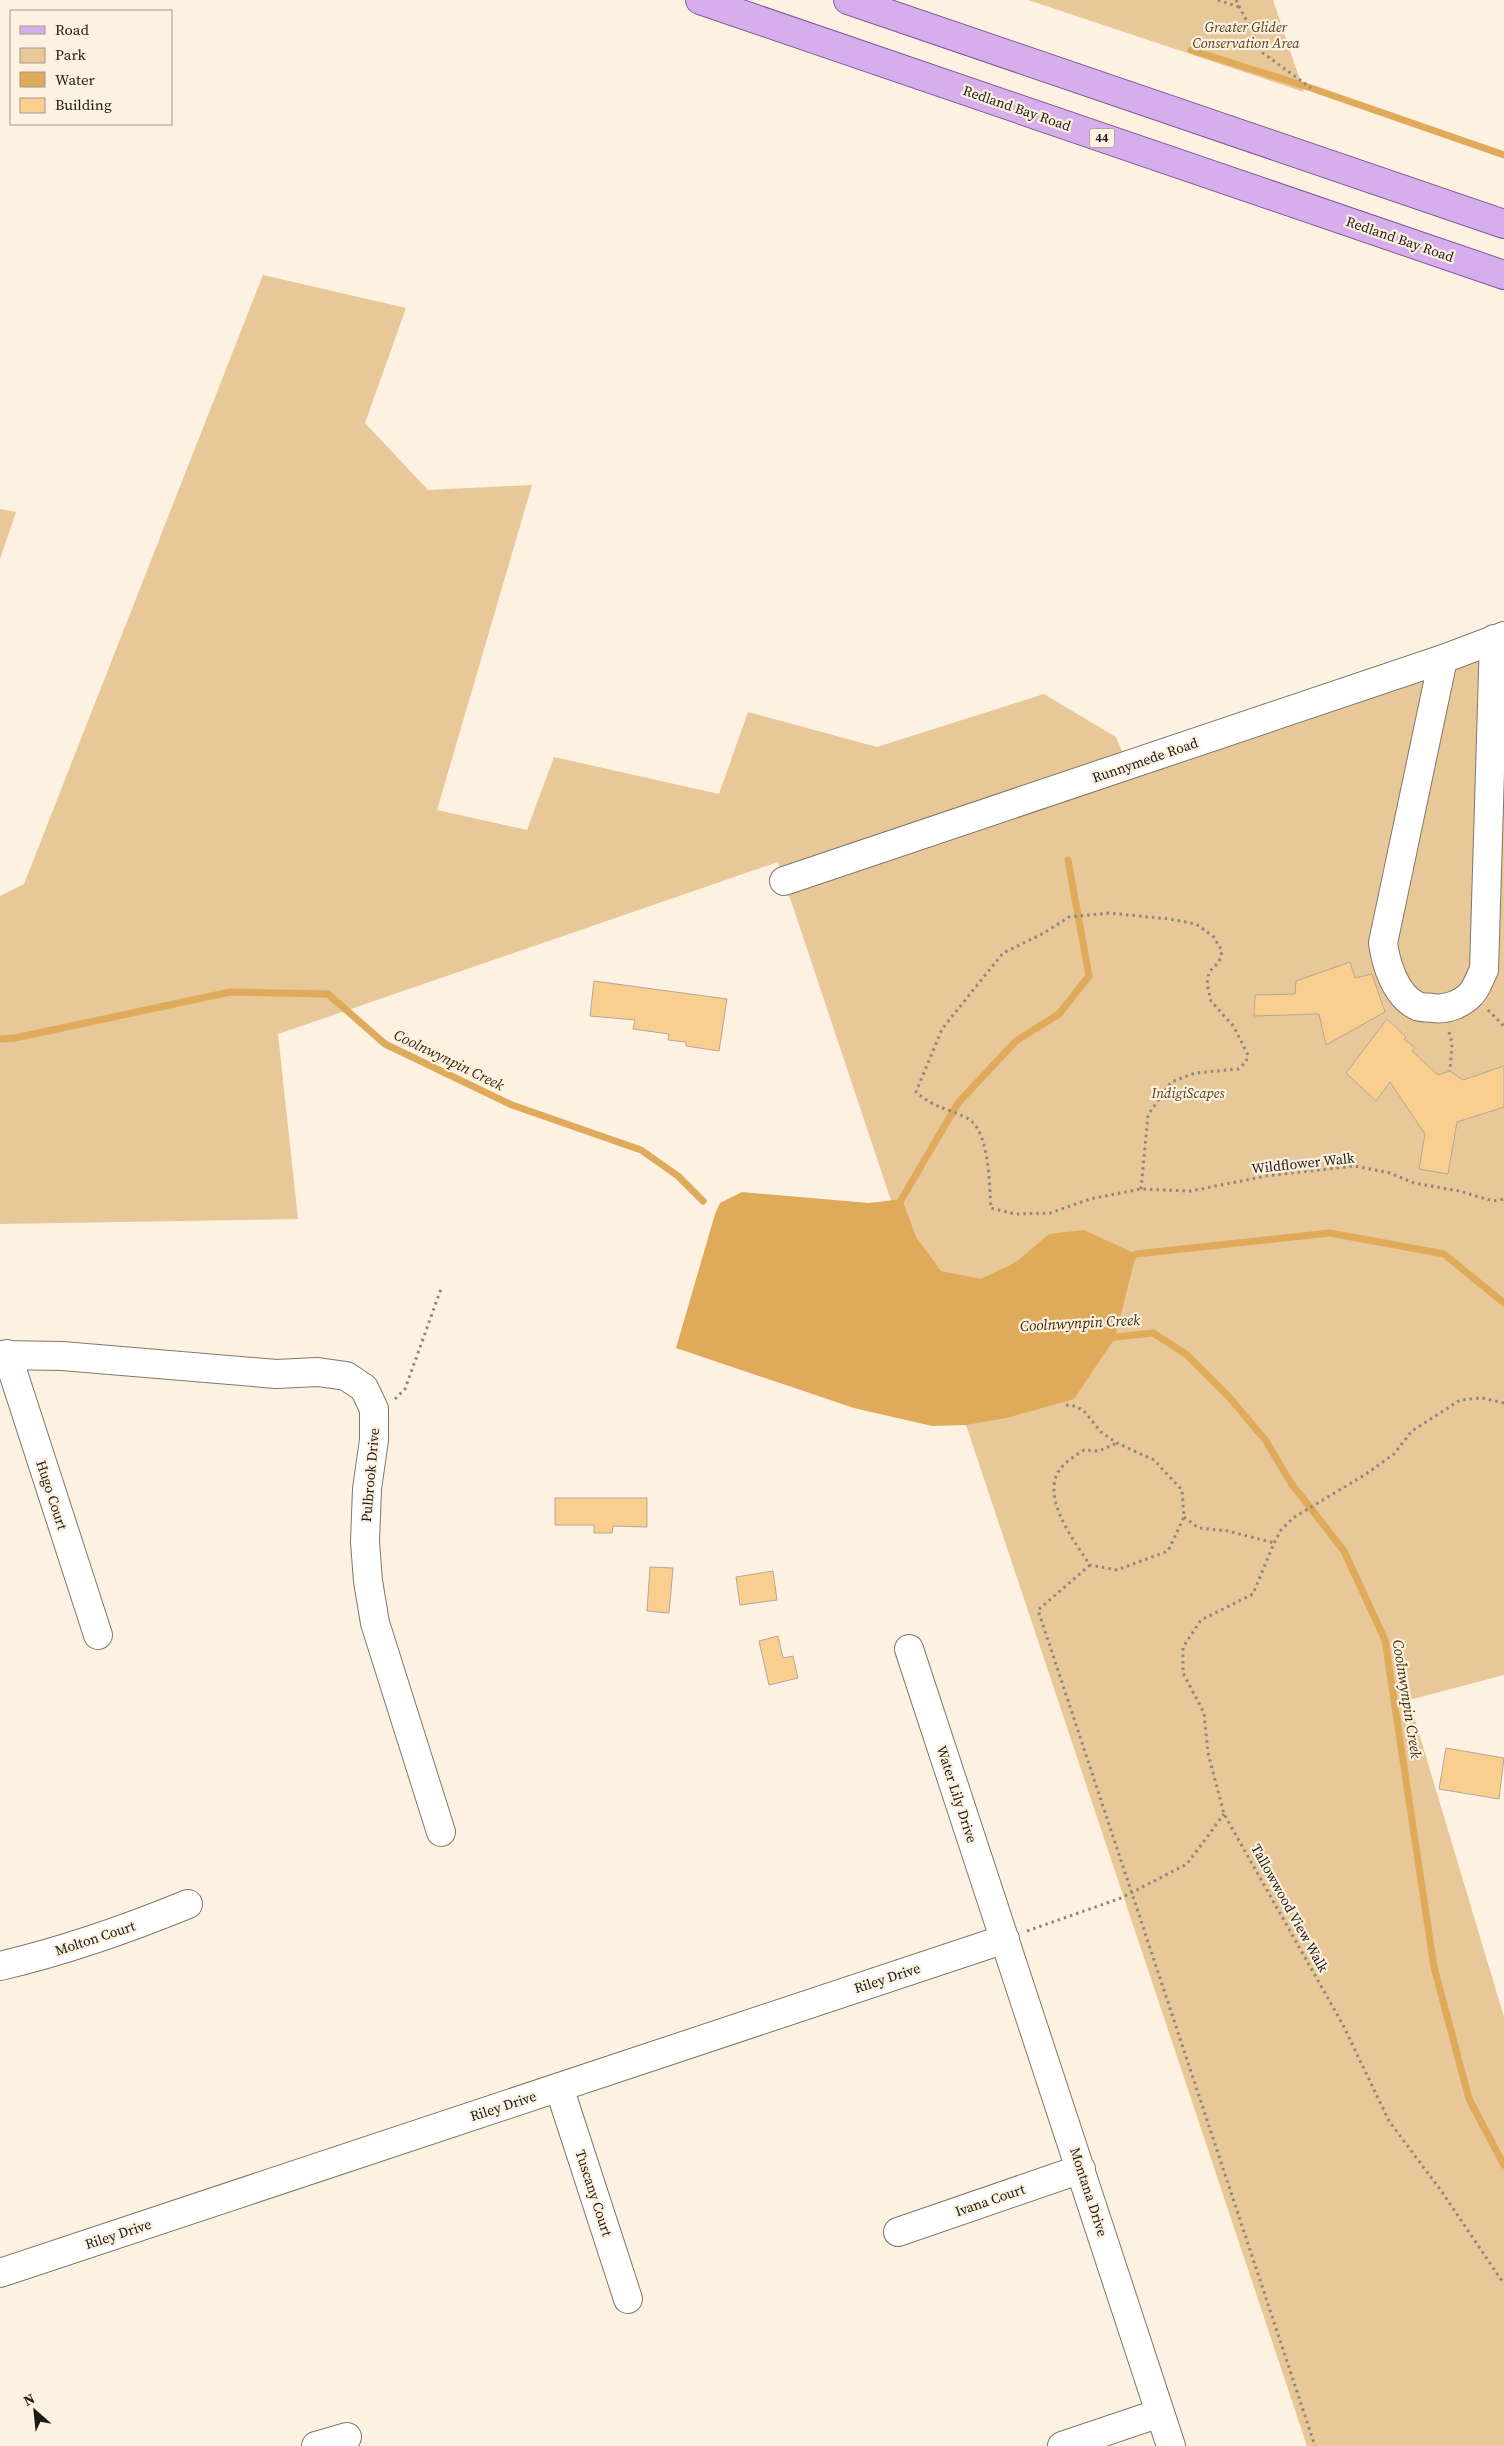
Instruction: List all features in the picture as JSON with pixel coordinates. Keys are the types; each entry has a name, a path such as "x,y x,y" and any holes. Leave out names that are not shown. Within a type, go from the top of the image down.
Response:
{"main road":[{"name":"Redland Bay Road","path":"700,0 1504,275"},
{"path":"848,0 1504,224"}],"street":[{"name":"Runnymede Road","path":"784,881 1443,659 1499,638"},
{"path":"1443,659 1382,943 1386,961 1395,981 1405,994 1418,1006 1442,1010 1458,1004 1472,993 1484,970 1499,638"},
{"name":"Pulbrook Drive","path":"3,1355 62,1356 267,1373 318,1372 346,1376 364,1388 374,1409 374,1440 367,1489 365,1542 368,1581 375,1623 441,1832"},
{"name":"Hugo Court","path":"3,1355 98,1635"},
{"name":"Water Lily Drive","path":"909,1649 1013,1936"},
{"name":"Molton Court","path":"0,1966 29,1959 134,1926 188,1904"},
{"name":"Riley Drive","path":"0,2274 1013,1936"},
{"name":"Montana Drive","path":"1013,1936 1081,2169 1171,2446"},
{"name":"Tuscany Court","path":"559,2087 628,2299"},
{"name":"Ivana Court","path":"898,2232 1081,2169"},
{"path":"1062,2446 1160,2413"},
{"path":"316,2446 346,2437"}],"path":[{"path":"1218,0 1239,8"},
{"path":"1236,0 1263,53 1310,88"},
{"name":"Wildflower Walk","path":"1141,1189 1148,1115 1171,1082 1195,1073 1238,1069 1246,1062 1248,1055 1234,1026 1211,1001 1207,984 1209,972 1219,962 1222,951 1214,937 1196,924 1169,919 1109,914 1069,917 1003,954 942,1029 916,1092 931,1104 969,1119 978,1128 987,1158 991,1208 1015,1214 1050,1213 1090,1198 1141,1189 1191,1191 1266,1176 1354,1166 1390,1173 1414,1183 1459,1191 1493,1201 1504,1199"},
{"path":"1442,1010 1452,1043 1450,1071"},
{"path":"374,1409 396,1399 405,1389 442,1286"},
{"name":"Tallowwood View Walk","path":"1504,1403 1482,1398 1460,1400 1412,1431 1394,1454 1366,1474 1293,1518 1281,1530 1274,1543 1253,1594 1201,1620 1183,1647 1183,1673 1204,1713 1208,1753 1224,1814 1343,2025 1389,2121 1442,2192 1504,2284"},
{"path":"1066,1405 1075,1406 1084,1411 1102,1432 1117,1442 1154,1460 1182,1490 1184,1517 1168,1551 1117,1570 1090,1565 1056,1507 1055,1480 1066,1463 1084,1450 1099,1451 1117,1442"},
{"path":"1184,1517 1199,1528 1228,1531 1274,1543"},
{"path":"1090,1565 1038,1610 1315,2446"},
{"path":"1013,1936 1132,1892 1187,1864 1224,1814"}],"green space":[{"name":"Greater Glider Conservation Area","path":"1028,0 1273,0 1304,92"},
{"name":"IndigiScapes","path":"263,275 406,308 365,423 428,490 532,485 437,810 527,830 554,757 719,794 748,712 877,747 1044,694 1116,737 1133,778 1504,653 1504,1675 1409,1700 1504,2017 1504,2446 1307,2446 778,862 278,1034 298,1219 0,1224 0,896 24,884"},
{"path":"0,509 16,512 0,559"}],"water":[{"path":"742,1192 869,1203 902,1199 916,1237 941,1271 981,1279 1016,1262 1049,1234 1084,1230 1136,1254 1115,1338 1074,1399 1006,1418 966,1425 932,1426 854,1408 676,1348 715,1214 720,1203"}],"building":[{"path":"1350,962 1355,978 1372,974 1385,1012 1326,1045 1319,1014 1254,1016 1255,995 1295,994 1296,981"},
{"path":"594,981 727,999 719,1051 686,1046 686,1042 668,1040 669,1034 633,1029 635,1020 590,1016"},
{"path":"1387,1019 1406,1037 1404,1039 1415,1048 1412,1051 1438,1075 1450,1071 1463,1080 1504,1066 1504,1107 1457,1122 1448,1174 1419,1169 1425,1134 1390,1082 1376,1101 1346,1073"},
{"path":"555,1498 647,1498 647,1527 613,1526 612,1533 594,1533 594,1525 555,1525"},
{"path":"650,1567 673,1568 669,1613 647,1611"},
{"path":"773,1571 777,1600 740,1605 736,1577"},
{"path":"778,1636 783,1658 793,1656 798,1678 769,1685 759,1641"},
{"path":"1446,1748 1504,1758 1499,1799 1439,1789"}],"waterway":[{"path":"1191,50 1311,88 1504,155"},
{"path":"897,1207 958,1103 1016,1041 1059,1014 1089,976 1068,860"},
{"name":"Coolnwynpin Creek","path":"0,1039 15,1038 230,992 328,994 385,1044 512,1105 641,1150 678,1176 703,1201"},
{"name":"Coolnwynpin Creek","path":"1129,1260 1136,1254 1330,1233 1444,1254 1504,1303"},
{"name":"Coolnwynpin Creek","path":"1106,1338 1153,1333 1186,1354 1229,1397 1266,1441 1291,1483 1344,1551 1385,1640 1434,1967 1469,2099 1504,2165"}]}
